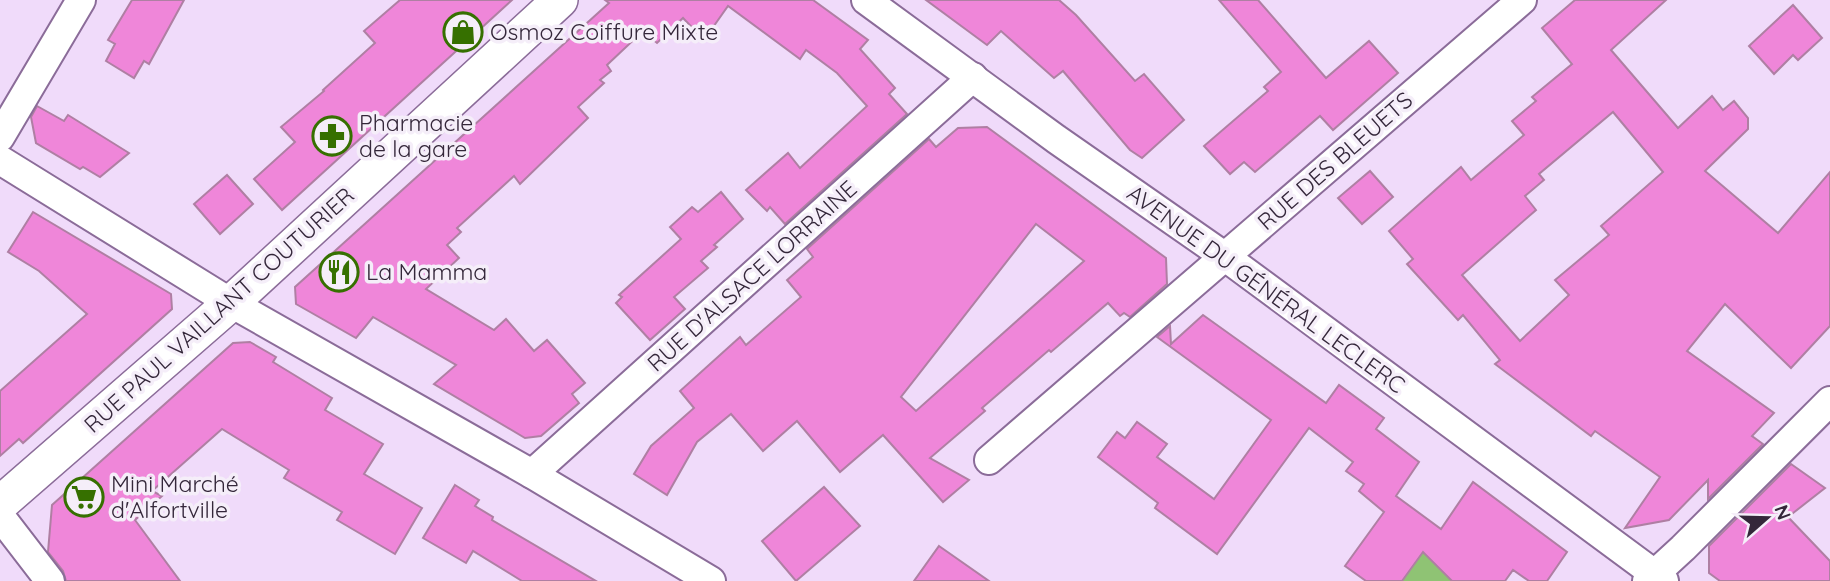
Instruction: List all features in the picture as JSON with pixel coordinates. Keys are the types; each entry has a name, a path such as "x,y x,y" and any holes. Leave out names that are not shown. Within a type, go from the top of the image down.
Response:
{"street":[{"path":"0,136 81,0"},
{"name":"RUE PAUL VAILLANT COUTURIER","path":"0,504 231,303 560,0"},
{"name":"AVENUE DU GÉNÉRAL LECLERC","path":"866,0 1056,139 1224,256 1655,579"},
{"name":"RUE DES BLEUETS","path":"989,460 1522,0"},
{"name":"RUE D'ALSACE LORRAINE","path":"532,474 973,77"},
{"path":"0,160 231,303 532,474 711,581"},
{"path":"1655,579 1830,401"},
{"path":"0,516 50,581"}],"green space":[{"path":"1423,552 1452,581 1402,581"}],"building":[{"path":"132,0 184,0 149,64 144,61 134,78 106,61 115,44 108,40"},
{"path":"400,0 512,0 282,210 254,179 295,142 281,127 375,43 364,31"},
{"path":"605,0 813,0 868,40 860,49 895,88 889,94 907,114 785,224 770,207 767,211 746,190 788,153 800,168 867,106 837,73 806,50 800,59 728,6 704,40 683,18 657,43 643,31 607,65 611,71 600,80 604,83 578,107 588,118 520,184 514,176 457,228 461,232 447,245 459,258 426,289 494,330 506,319 534,351 547,340 585,383 572,394 579,403 541,436 525,438 434,384 456,365 373,317 356,338 296,304 295,287 609,3"},
{"path":"926,0 1059,0 1076,15 1135,81 1144,74 1184,120 1142,158 1130,150 1063,71 1054,78 1001,31 987,45"},
{"path":"1219,0 1258,0 1326,78 1369,41 1398,73 1333,130 1320,116 1255,172 1244,162 1230,174 1204,146 1268,91 1264,87 1281,72"},
{"path":"1575,0 1666,0 1611,50 1678,128 1712,96 1723,110 1734,101 1748,118 1748,129 1705,171 1778,233 1830,172 1830,326 1791,368 1725,304 1687,351 1774,413 1752,436 1763,444 1708,499 1708,480 1669,520 1625,528 1660,477 1595,431 1591,436 1495,364 1500,360 1463,315 1458,320 1407,264 1413,259 1389,231 1461,167 1471,180 1524,135 1512,121 1536,101 1532,97 1572,64 1542,28","holes":["1613,112 1663,172 1601,226 1609,235 1555,280 1569,295 1520,341 1462,275 1536,210 1525,196 1544,180 1539,174"]},
{"path":"1793,5 1822,38 1798,60 1793,55 1774,74 1749,46"},
{"path":"37,106 64,121 68,115 129,153 100,177 83,167 80,169 36,143 31,117"},
{"path":"987,127 1166,258 1167,284 1130,317 1124,313 1120,316 1108,303 982,408 985,411 930,458 969,480 943,502 883,435 840,472 797,421 763,451 731,414 697,442 667,495 634,474 651,446 694,408 680,391 740,337 746,345 801,297 787,280 813,257 807,249 929,139 936,147 958,128","holes":["1036,224 1084,261 916,411 901,397"]},
{"path":"1370,171 1393,197 1362,224 1338,198"},
{"path":"227,175 253,204 220,234 194,204"},
{"path":"721,192 743,219 714,245 717,247 701,261 708,268 674,297 685,309 650,340 616,303 622,297 619,295 681,239 670,227 692,207 698,212"},
{"path":"33,212 171,294 172,309 23,443 19,439 0,456 0,391 87,314 39,271 8,252"},
{"path":"1203,315 1326,403 1339,385 1384,418 1376,429 1419,462 1396,496 1441,529 1473,482 1567,552 1547,581 1529,581 1513,570 1505,581 1452,581 1423,552 1402,581 1366,581 1345,566 1384,512 1359,491 1364,484 1346,471 1353,462 1309,428 1217,554 1155,508 1158,503 1098,457 1117,432 1125,438 1137,422 1167,444 1157,457 1214,499 1271,420 1157,337 1170,326 1171,344"},
{"path":"250,342 276,357 273,362 332,398 325,410 383,444 364,474 422,508 395,554 337,520 342,512 284,478 289,470 222,429 152,491 162,496 135,520 180,581 66,581 63,571 48,552 52,505 233,343"},
{"path":"1791,464 1825,488 1788,517 1830,561 1830,581 1720,581 1709,573 1709,546"},
{"path":"455,485 479,500 475,506 493,517 492,520 596,581 522,581 473,551 466,563 423,538"},
{"path":"824,487 860,526 796,581 762,541"},
{"path":"939,546 989,581 914,581"}],"place":[{"name":"Osmoz Coiffure Mixte","path":"463,32"},
{"name":"Pharmacie de la gare","path":"332,136"},
{"name":"La Mamma","path":"339,272"},
{"name":"Mini Marché d'Alfortville","path":"84,497"}]}
